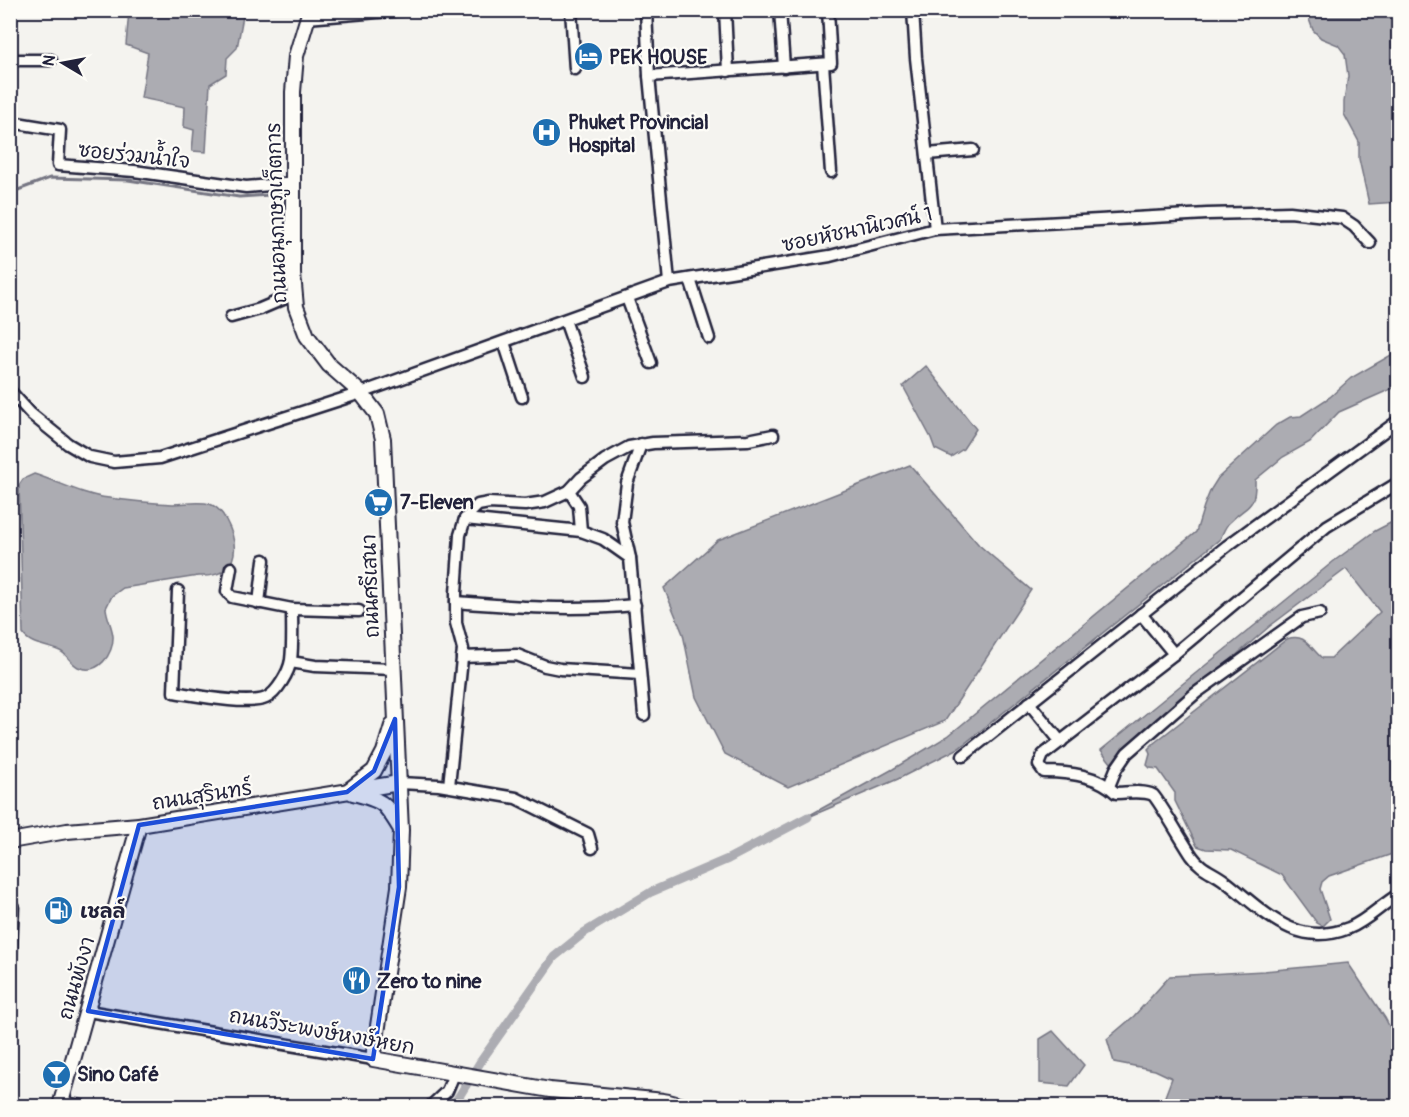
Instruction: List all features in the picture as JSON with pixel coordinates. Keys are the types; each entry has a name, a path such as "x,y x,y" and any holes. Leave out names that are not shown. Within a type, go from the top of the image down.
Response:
{"street":[{"path":"309,14 402,10"},
{"path":"571,10 575,69"},
{"path":"646,10 649,76 669,282"},
{"path":"725,10 728,71"},
{"path":"780,10 784,67"},
{"path":"828,10 827,64 831,172"},
{"path":"913,10 935,229"},
{"name":"ถนนอนุภาษภูเก็ตการ","path":"309,14 297,56 293,92 296,307 307,336 329,365 361,393"},
{"path":"10,60 51,60"},
{"path":"649,76 827,64"},
{"name":"ซอยร่วมน้ำใจ","path":"10,119 17,123 60,130 58,165 134,171 246,187 293,183"},
{"path":"927,154 973,150"},
{"name":"ซอยหัชนานิเวศน์ 1","path":"361,393 669,282 830,256 935,229 1207,214 1290,212 1342,218 1354,226 1370,243"},
{"path":"690,279 709,338"},
{"path":"231,317 260,309 295,294"},
{"path":"627,298 651,363"},
{"path":"565,320 585,377"},
{"path":"504,342 522,397"},
{"path":"10,391 31,414 68,444 90,457 114,462 160,458 361,393"},
{"name":"ถนนศรีเสนา","path":"361,393 377,414 383,439 401,830 399,887 373,1059"},
{"path":"963,756 1227,546 1398,421"},
{"path":"449,786 463,650 456,623 456,603 460,535 465,519 478,505 489,503 525,505 545,502 568,490 605,460 629,447 641,444 730,441 773,435"},
{"path":"641,444 627,483 621,522 630,558 644,715"},
{"path":"1398,483 1327,526 1174,654 1043,755 1038,765 1044,772 1070,773 1097,780 1116,792 1155,796 1176,833 1205,870 1222,878 1274,921 1297,931 1313,934 1348,928 1365,921 1398,895"},
{"path":"568,490 579,506 581,531"},
{"path":"465,519 581,531 603,539 630,558"},
{"path":"259,603 264,560"},
{"path":"231,568 227,591 232,597 292,609 359,611"},
{"path":"178,591 174,692 211,698 253,700 266,698 278,687 291,662 292,609"},
{"path":"456,603 553,608 607,608 634,605"},
{"path":"1141,614 1174,654"},
{"path":"1109,786 1116,769 1127,753 1196,693 1302,617 1320,614"},
{"path":"462,657 517,655 560,669 640,674"},
{"path":"291,662 315,666 393,669"},
{"path":"1029,703 1061,742"},
{"path":"348,792 374,771 384,752 395,719"},
{"path":"399,783 449,786 516,798 588,834 592,848"},
{"name":"ถนนสุรินทร์","path":"10,841 67,831 139,825 399,783"},
{"path":"348,792 378,799 401,830"},
{"name":"ถนนพังงา","path":"61,1104 139,825"},
{"path":"10,972 15,907"},
{"name":"ถนนวีระพงษ์หงษ์หยก","path":"88,1011 550,1090 675,1104"},
{"path":"431,1107 447,1091 457,1074"},
{"name":"ถนนวีระพงษ์หงษ์หยก","path":"550,1090 569,1096 583,1107"},
{"path":"627,1107 638,1102 654,1100"},
{"path":"61,1104 81,1107"},
{"path":"675,1104 692,1107"}],"highlighted area":[{"path":"395,719 399,887 373,1059 88,1011 139,825 347,792 374,771"}],"shaded area":[{"path":"129,11 244,11 237,48 227,58 226,74 210,84 206,152 192,151 194,130 184,127 185,107 141,98 148,53 126,45"},
{"path":"1306,11 1398,11 1398,202 1369,204 1359,159 1359,142 1344,114 1348,76 1345,54 1338,45 1321,38 1313,30"},
{"path":"1398,351 1398,386 1339,412 1310,442 1283,457 1255,480 1252,502 1228,524 1220,539 959,748 898,779 799,821 948,736 1196,532 1204,506 1218,478 1276,425 1290,417 1301,416 1330,397 1351,378"},
{"path":"926,366 976,429 963,449 951,457 935,449 903,386"},
{"path":"910,465 979,545 1031,590 945,721 788,787 725,754 696,697 683,634 664,588 718,540"},
{"path":"34,474 99,496 157,503 210,504 222,513 231,531 234,542 232,560 221,572 211,575 123,588 112,596 106,608 113,636 108,656 98,666 85,669 78,667 62,652 30,641 23,634 19,485 23,479"},
{"path":"1398,519 1398,852 1329,876 1322,882 1320,889 1330,919 1323,926 1317,923 1282,875 1231,850 1206,849 1197,846 1175,801 1175,793 1158,769 1147,765 1150,754 1148,749 1287,639 1303,639 1322,658 1331,658 1380,612 1346,569 1270,626 1111,763 1101,750 1334,561 1375,531"},
{"path":"1348,963 1385,1018 1398,1043 1398,1106 1150,1106 1164,1099 1172,1078 1155,1070 1114,1062 1107,1039 1134,1016 1170,976 1264,971"},
{"path":"1053,1031 1084,1065 1069,1086 1040,1083 1040,1039"}],"waterway":[{"path":"10,193 50,178 128,180 239,197 286,194"},
{"path":"453,1106 481,1061 554,957 585,932 651,892 728,859 808,817"}],"place":[{"name":"PEK HOUSE","path":"588,57"},
{"name":"Phuket Provincial Hospital","path":"547,133"},
{"name":"7-Eleven","path":"379,502"},
{"name":"เชลล์","path":"59,911"},
{"name":"Zero to nine","path":"356,981"},
{"name":"Sino Café","path":"56,1074"}]}
